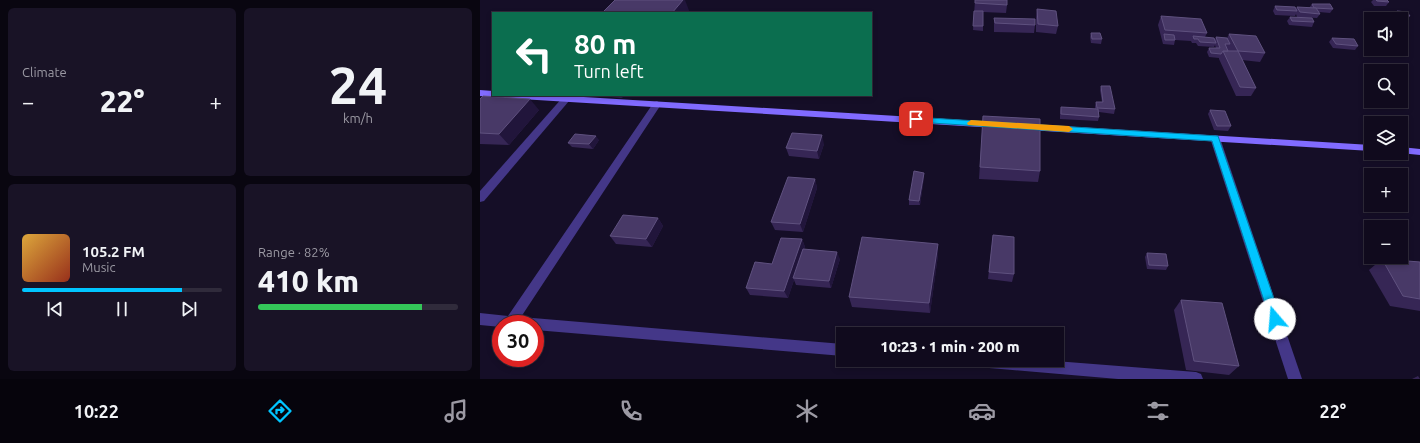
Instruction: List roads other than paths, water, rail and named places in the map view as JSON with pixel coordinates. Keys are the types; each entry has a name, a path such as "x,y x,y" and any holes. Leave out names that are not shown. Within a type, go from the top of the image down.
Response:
{"street":[{"path":"480,93 492,94"},
{"path":"520,96 1002,125"},
{"path":"480,198 566,99"},
{"path":"516,315 657,104"},
{"path":"1018,126 1364,148"},
{"path":"1215,138 1295,379"},
{"path":"1408,151 1420,152"},
{"path":"480,320 492,321"},
{"path":"544,325 836,349"},
{"path":"1051,367 1196,379"}]}
